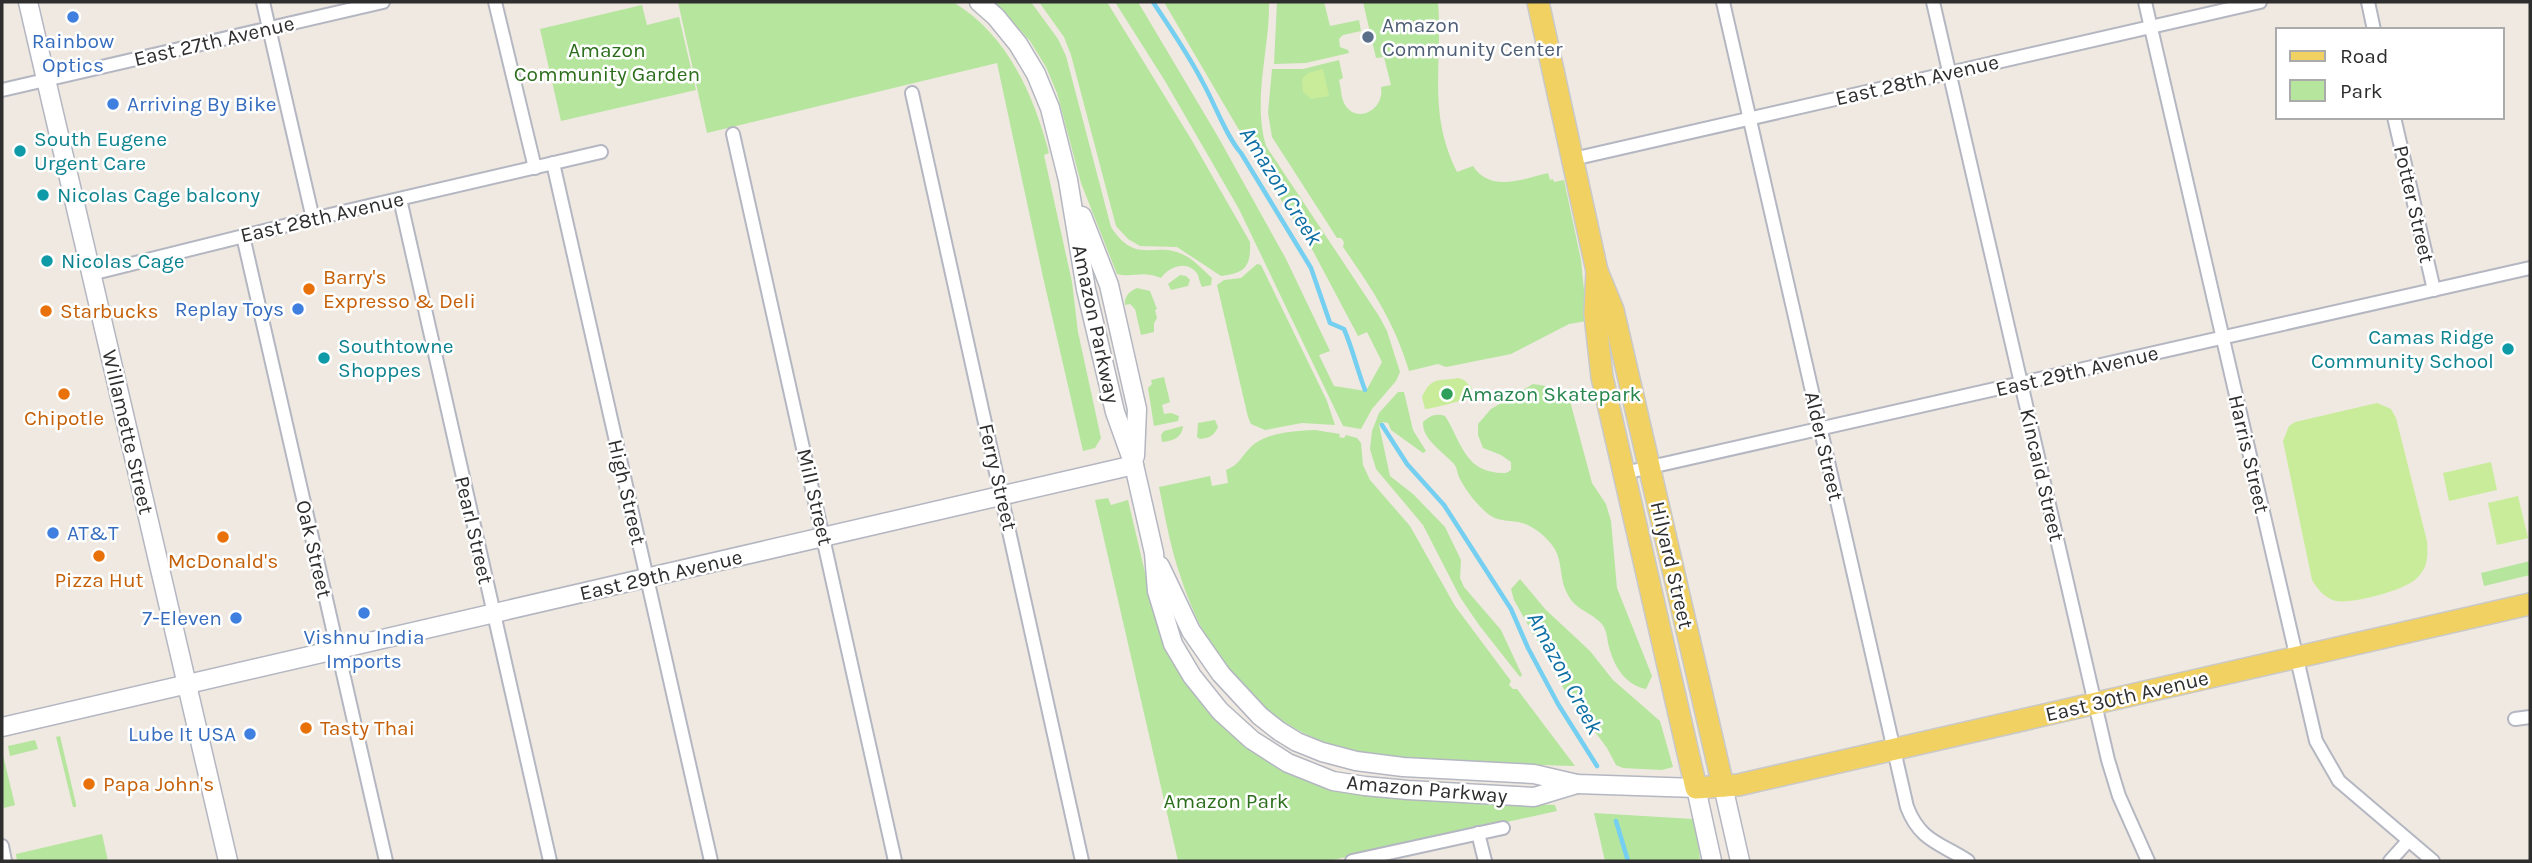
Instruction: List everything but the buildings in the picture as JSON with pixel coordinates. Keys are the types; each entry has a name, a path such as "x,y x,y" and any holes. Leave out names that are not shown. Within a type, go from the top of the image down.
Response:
{"main road":[{"name":"Willamette Street","path":"28,2 228,861"},
{"name":"Amazon Parkway","path":"979,2 996,17 1018,44 1036,74 1050,108 1068,180 1086,289 1115,412 1134,465 1154,553 1157,591 1173,644 1192,676 1220,711 1252,740 1288,763 1333,780 1408,790 1534,797 1577,784"},
{"name":"Hilyard Street","path":"1538,2 1597,271 1613,310 1740,861"},
{"name":"Hilyard Street","path":"1597,271 1595,314 1602,377 1712,861"},
{"name":"East 29th Avenue","path":"2,727 1134,465"},
{"name":"Amazon Parkway","path":"1154,553 1203,652 1259,716 1297,742 1356,761 1469,772 1534,774 1577,784 1696,788 1723,786"},
{"name":"East 30th Avenue","path":"1723,786 1738,785 2530,604"}],"street":[{"path":"263,2 313,219"},
{"name":"East 27th Avenue","path":"2,90 383,2"},
{"path":"495,2 535,168"},
{"name":"Alder Street","path":"1723,2 1907,807 1913,823 1924,835 1968,861"},
{"name":"Kincaid Street","path":"1933,2 2095,703 2119,796 2148,861"},
{"name":"Harris Street","path":"2145,2 2309,717 2325,760 2339,781 2433,861"},
{"name":"East 28th Avenue","path":"1573,159 2260,2"},
{"path":"2368,2 2374,28"},
{"name":"Ferry Street","path":"912,93 1082,861"},
{"name":"Potter Street","path":"2394,119 2434,290"},
{"name":"Mill Street","path":"733,134 895,861"},
{"name":"East 28th Avenue","path":"91,274 601,152"},
{"name":"High Street","path":"553,163 711,861"},
{"name":"Pearl Street","path":"400,199 550,861"},
{"name":"Oak Street","path":"243,236 386,861"},
{"name":"East 29th Avenue","path":"1624,473 2530,268"},
{"path":"2515,719 2530,717"},
{"path":"1352,861 1503,828"},
{"path":"1478,833 1485,861"},
{"path":"2390,861 2408,841"},
{"path":"2,846 5,861"}],"green space":[{"path":"678,2 953,2 989,31 1016,68 1026,88 1049,153 1044,155 1072,282 1078,332 1101,438 1095,448 1083,451 997,63 707,133"},
{"path":"995,2 1031,2 1058,39 1066,56 1111,227 1120,239 1138,249 1165,250 1186,256 1212,278 1211,285 1202,287 1194,270 1184,266 1169,270 1161,278 1117,274 1081,183 1057,93 1046,67 1030,41"},
{"path":"1039,2 1107,2 1250,242 1248,263 1241,271 1221,276 1177,247 1140,246 1128,239 1116,226 1071,55 1064,37"},
{"path":"1115,2 1138,2 1217,135 1286,259 1330,351 1319,355 1334,386 1366,391 1382,362 1367,332 1358,336 1313,251 1164,2 1269,2 1261,92 1262,128 1266,146 1379,316 1387,331 1400,372 1396,381 1372,409 1361,429 1343,426 1239,209 1165,81"},
{"path":"1277,2 1324,2 1330,26 1359,20 1361,31 1343,35 1339,39 1340,47 1349,53 1306,63 1274,64"},
{"path":"1363,2 1438,2 1439,108 1442,129 1457,172 1473,166 1480,174 1498,182 1518,181 1548,173 1550,180 1553,179 1554,182 1564,180 1581,260 1587,321 1569,324 1511,354 1446,367 1438,364 1409,371 1389,321 1343,247 1344,242 1337,238 1272,137 1268,113 1272,69 1303,69 1339,60 1343,78 1339,80 1342,98 1349,110 1362,114 1374,108 1381,95 1381,87 1391,85 1384,57 1376,58"},
{"name":"Amazon Community Garden","path":"642,5 647,25 679,17 696,90 561,121 540,29"},
{"path":"1323,69 1329,96 1311,99 1303,92 1302,79 1308,73"},
{"path":"1257,264 1261,265 1327,401 1335,425 1302,423 1265,430 1251,424 1217,285 1224,280 1241,278"},
{"path":"1180,275 1190,280 1188,286 1171,290 1168,284"},
{"path":"1137,288 1150,291 1157,309 1154,332 1141,335 1135,309 1130,304 1125,305 1128,294"},
{"path":"1164,377 1170,402 1162,405 1164,414 1179,416 1178,421 1154,426 1148,388 1152,384 1151,380"},
{"name":"Amazon Skatepark","path":"1458,378 1472,388 1468,398 1425,409 1422,397 1429,385"},
{"path":"1533,384 1554,388 1570,401 1592,483 1606,504 1611,521 1617,588 1652,676 1646,689 1625,678 1613,658 1603,625 1569,597 1558,556 1549,542 1530,526 1495,518 1482,509 1463,484 1454,464 1426,434 1423,422 1430,417 1445,416 1466,455 1473,462 1492,472 1506,473 1511,470 1511,462 1483,448 1478,435 1478,424 1491,409"},
{"path":"1398,392 1404,392 1413,430 1426,451 1423,453 1391,430 1388,423 1383,422 1379,425 1390,476 1413,494 1445,527 1461,560 1460,578 1464,587 1501,630 1522,675 1520,677 1460,597 1423,525 1376,469 1370,449 1372,431 1379,413"},
{"path":"2377,403 2391,409 2396,418 2427,541 2427,560 2418,577 2403,587 2367,598 2336,601 2322,593 2312,580 2283,441 2289,426 2295,422"},
{"path":"1215,420 1218,427 1213,434 1203,439 1197,437 1198,423"},
{"path":"1183,426 1176,438 1162,442 1161,435 1164,431"},
{"path":"1315,430 1340,434 1339,437 1344,438 1346,435 1357,438 1361,443 1363,465 1370,480 1410,526 1455,606 1511,681 1509,685 1517,689 1575,766 1389,758 1337,747 1276,716 1250,695 1228,670 1209,642 1193,610 1173,553 1159,487 1210,476 1212,486 1228,483 1226,470 1237,463 1256,443 1281,433"},
{"path":"2491,462 2497,490 2449,501 2443,473"},
{"path":"2518,496 2528,538 2497,545 2488,503"},
{"name":"Amazon Park","path":"1108,498 1111,505 1128,500 1155,615 1171,652 1284,769 1462,801 1555,805 1557,811 1328,861 1178,861 1095,500"},
{"path":"2530,561 2530,575 2484,586 2481,573"},
{"path":"1520,579 1545,609 1590,651 1613,680 1660,721 1673,767 1662,770 1623,768 1616,765 1607,748 1565,691 1514,600 1511,589"},
{"path":"60,736 76,807 73,807 56,737"},
{"path":"35,740 38,749 10,756 8,746"},
{"path":"2,751 15,805 4,808 2,800"},
{"path":"1594,813 1693,819 1697,824 1700,861 1605,861"},
{"path":"102,834 108,861 17,861 16,854"}],"waterway":[{"name":"Amazon Creek","path":"1153,2 1197,71 1230,138 1311,268 1330,323 1344,329 1365,390"},
{"name":"Amazon Creek","path":"1382,425 1407,464 1444,505 1511,609 1558,704 1597,766"},
{"name":"Amazon Creek","path":"1616,821 1628,861"}],"place":[{"name":"Rainbow Optics","path":"73,17"},
{"name":"Amazon Community Center","path":"1368,37"},
{"name":"Arriving By Bike","path":"113,104"},
{"name":"South Eugene Urgent Care","path":"20,151"},
{"name":"Nicolas Cage balcony","path":"43,195"},
{"name":"Nicolas Cage","path":"47,261"},
{"name":"Barry's Expresso & Deli","path":"309,289"},
{"name":"Replay Toys","path":"298,309"},
{"name":"Starbucks","path":"46,311"},
{"name":"Camas Ridge Community School","path":"2508,349"},
{"name":"Southtowne Shoppes","path":"324,358"},
{"name":"Chipotle","path":"64,394"},
{"name":"Amazon Skatepark","path":"1447,394"},
{"name":"AT&T","path":"53,533"},
{"name":"McDonald's","path":"223,537"},
{"name":"Pizza Hut","path":"99,556"},
{"name":"Vishnu India Imports","path":"364,613"},
{"name":"7-Eleven","path":"236,618"},
{"name":"Tasty Thai","path":"306,728"},
{"name":"Lube It USA","path":"250,734"},
{"name":"Papa John's","path":"89,784"}]}
